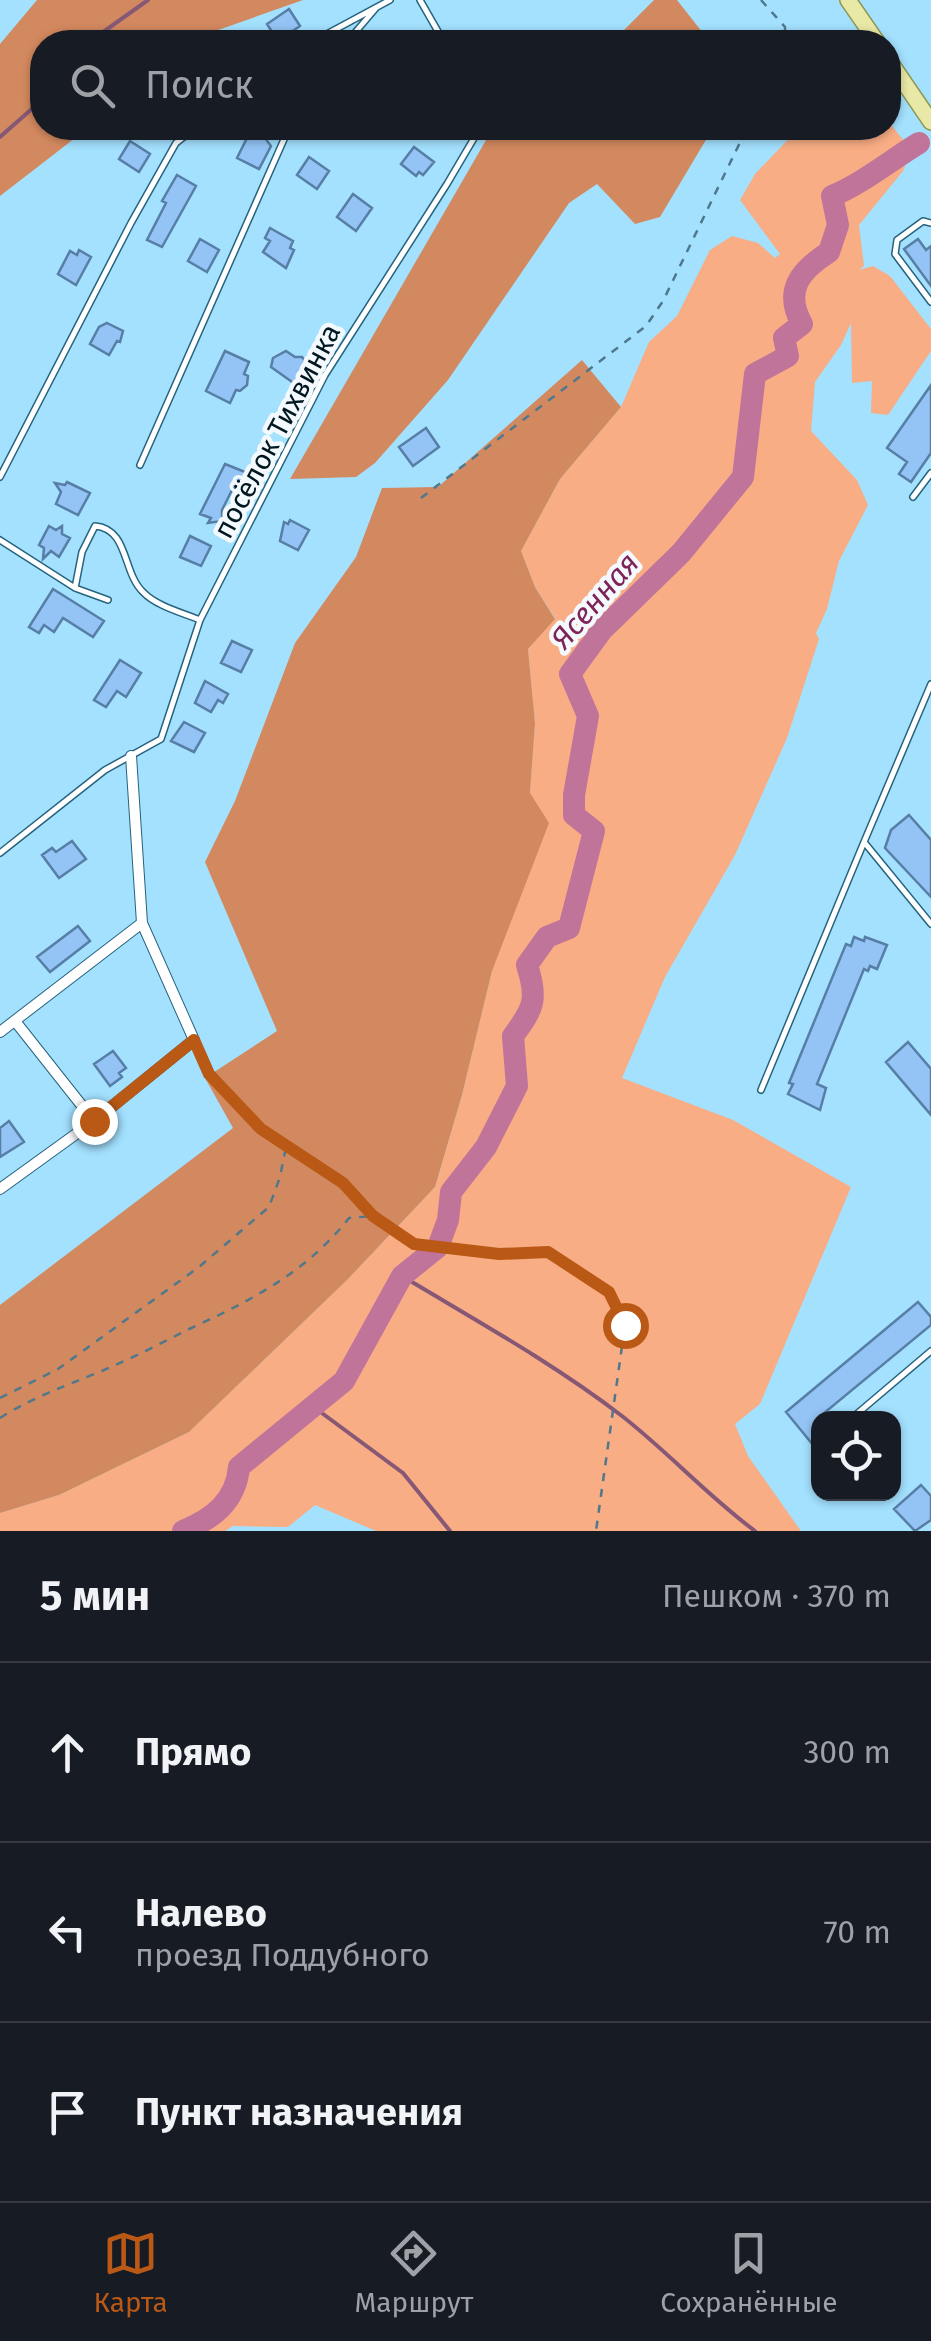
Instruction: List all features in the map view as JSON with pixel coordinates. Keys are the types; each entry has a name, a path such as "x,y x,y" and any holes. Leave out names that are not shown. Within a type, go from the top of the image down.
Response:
{"main road":[{"path":"848,0 869,30"},
{"path":"901,79 931,122"}],"street":[{"path":"0,1189 94,1121 194,1040 142,924 131,756"},
{"path":"0,1032 142,924"},
{"path":"15,1021 94,1121"}],"lane":[{"path":"334,30 390,0"},
{"path":"420,0 437,30"},
{"path":"358,30 378,6"},
{"path":"0,477 140,207 180,140"},
{"path":"140,465 284,140"},
{"name":"посёлок Тихвинка","path":"0,853 104,770 162,739 200,620 325,375 472,140"},
{"path":"931,223 924,222 897,240 896,254 931,302"},
{"path":"913,497 931,473"},
{"path":"75,588 82,552 96,526 106,527 116,533 142,592 200,620"},
{"path":"0,540 75,588 108,600"},
{"path":"761,1090 931,684"},
{"path":"864,842 931,924"},
{"path":"860,1411 931,1352"}],"path":[{"path":"761,0 785,30"},
{"path":"421,498 646,326 663,300 741,140"},
{"path":"194,1040 209,1074 261,1129 343,1183 373,1216 414,1244 499,1254 548,1252 609,1292 625,1325 596,1531"},
{"path":"0,1398 58,1369 199,1267 269,1207 287,1146"},
{"path":"0,1418 31,1398 108,1368 237,1307 286,1280 328,1245 349,1218 373,1216"}],"shaded area":[{"path":"37,0 303,0 218,30 30,30 30,140 72,140 0,196 0,44"},
{"path":"654,0 677,0 701,30 624,30"},
{"path":"901,137 911,150 903,171 859,225 864,266 859,270 873,266 890,276 931,329 931,351 888,415 871,413 872,381 852,383 851,323 815,382 811,431 857,480 868,505 839,561 787,738 735,855 665,977 622,1078 733,1120 851,1187 760,1404 735,1424 748,1456 801,1531 376,1531 315,1505 288,1527 233,1526 225,1531 0,1531 0,1513 59,1495 189,1432 348,1279 435,1187 492,971 530,793 535,723 528,649 555,618 535,587 521,551 560,479 621,407 649,342 677,316 710,250 732,236 758,243 775,258 780,254 740,200 755,174 788,140"},
{"path":"486,140 706,140 660,217 635,224 597,184 569,203 448,380 375,463 356,477 290,479"},
{"path":"582,360 621,407 560,479 521,551 535,587 555,619 528,649 535,723 530,793 549,823 492,971 435,1187 348,1279 189,1432 59,1495 0,1513 0,1305 233,1128 205,1078 277,1031 205,862 235,801 295,643 356,557 382,488 438,487"}],"building":[{"path":"289,9 300,26 294,30 271,30 267,24"},
{"path":"246,140 266,140 271,146 259,169 237,158"},
{"path":"130,141 150,154 139,172 119,159"},
{"path":"414,147 434,162 423,175 419,172 416,176 401,164"},
{"path":"309,157 329,171 317,189 297,175"},
{"path":"177,175 196,186 162,247 147,240"},
{"path":"353,194 372,208 356,231 337,217"},
{"path":"270,228 293,241 290,248 294,250 286,268 263,252 270,241 265,238"},
{"path":"200,239 219,250 207,272 188,261"},
{"path":"918,239 926,250 931,246 931,286 904,249"},
{"path":"79,250 91,257 76,285 58,274 70,251 77,255"},
{"path":"107,323 123,331 109,355 90,344 99,327"},
{"path":"225,351 249,362 244,374 248,376 247,385 236,390 230,403 206,391"},
{"path":"286,351 302,357 308,365 295,384 271,367 273,358"},
{"path":"931,385 931,453 911,482 899,474 907,462 887,448"},
{"path":"426,428 439,447 413,466 399,447"},
{"path":"225,464 250,474 244,490 232,490 222,510 222,521 208,523 211,518 200,514"},
{"path":"67,482 90,493 78,515 56,504 61,492 55,483"},
{"path":"290,520 309,530 298,550 280,541 284,522 288,524"},
{"path":"49,526 56,530 62,526 62,534 70,538 59,557 51,551 43,559 44,548 39,545"},
{"path":"190,536 211,546 201,566 180,557"},
{"path":"53,589 104,621 93,637 63,618 54,632 44,625 39,633 29,627"},
{"path":"232,641 252,650 241,672 221,663"},
{"path":"120,660 141,673 126,697 117,691 106,707 94,700"},
{"path":"205,681 228,694 223,703 218,700 211,712 195,703"},
{"path":"184,722 205,733 194,752 171,741"},
{"path":"909,815 931,840 931,897 885,848 891,830"},
{"path":"72,841 86,859 59,878 42,855 52,848 56,852"},
{"path":"78,926 90,941 50,972 37,957"},
{"path":"854,937 887,945 877,969 864,969 817,1084 826,1088 820,1110 788,1094 793,1084 789,1083 846,944 851,946"},
{"path":"908,1042 931,1069 931,1115 886,1062"},
{"path":"113,1051 126,1068 110,1086 94,1064"},
{"path":"9,1121 24,1142 0,1157 0,1128"},
{"path":"918,1302 931,1317 931,1325 827,1411 811,1411 811,1442 786,1412"},
{"path":"921,1485 931,1496 931,1520 915,1531 894,1509"}],"waterway":[{"path":"106,30 148,0"},
{"path":"0,137 30,111"},
{"name":"Ясенная","path":"183,1531 221,1507 233,1490 239,1467 344,1381 402,1276 438,1247 448,1220 451,1192 486,1147 517,1086 513,1036 530,1010 533,995 527,965 547,937 569,928 594,831 574,815 588,716 570,674 602,630 681,553 743,477 755,374 788,356 784,338 802,324 794,301 795,291 803,274 829,252 838,225 832,196 919,143"},
{"path":"402,1276 596,1397 755,1531"},
{"path":"311,1405 403,1473 450,1531"}],"route":[{"path":"94,1121 194,1040 209,1074 261,1129 343,1183 373,1216 414,1244 499,1254 548,1252 609,1292 625,1325"}]}
